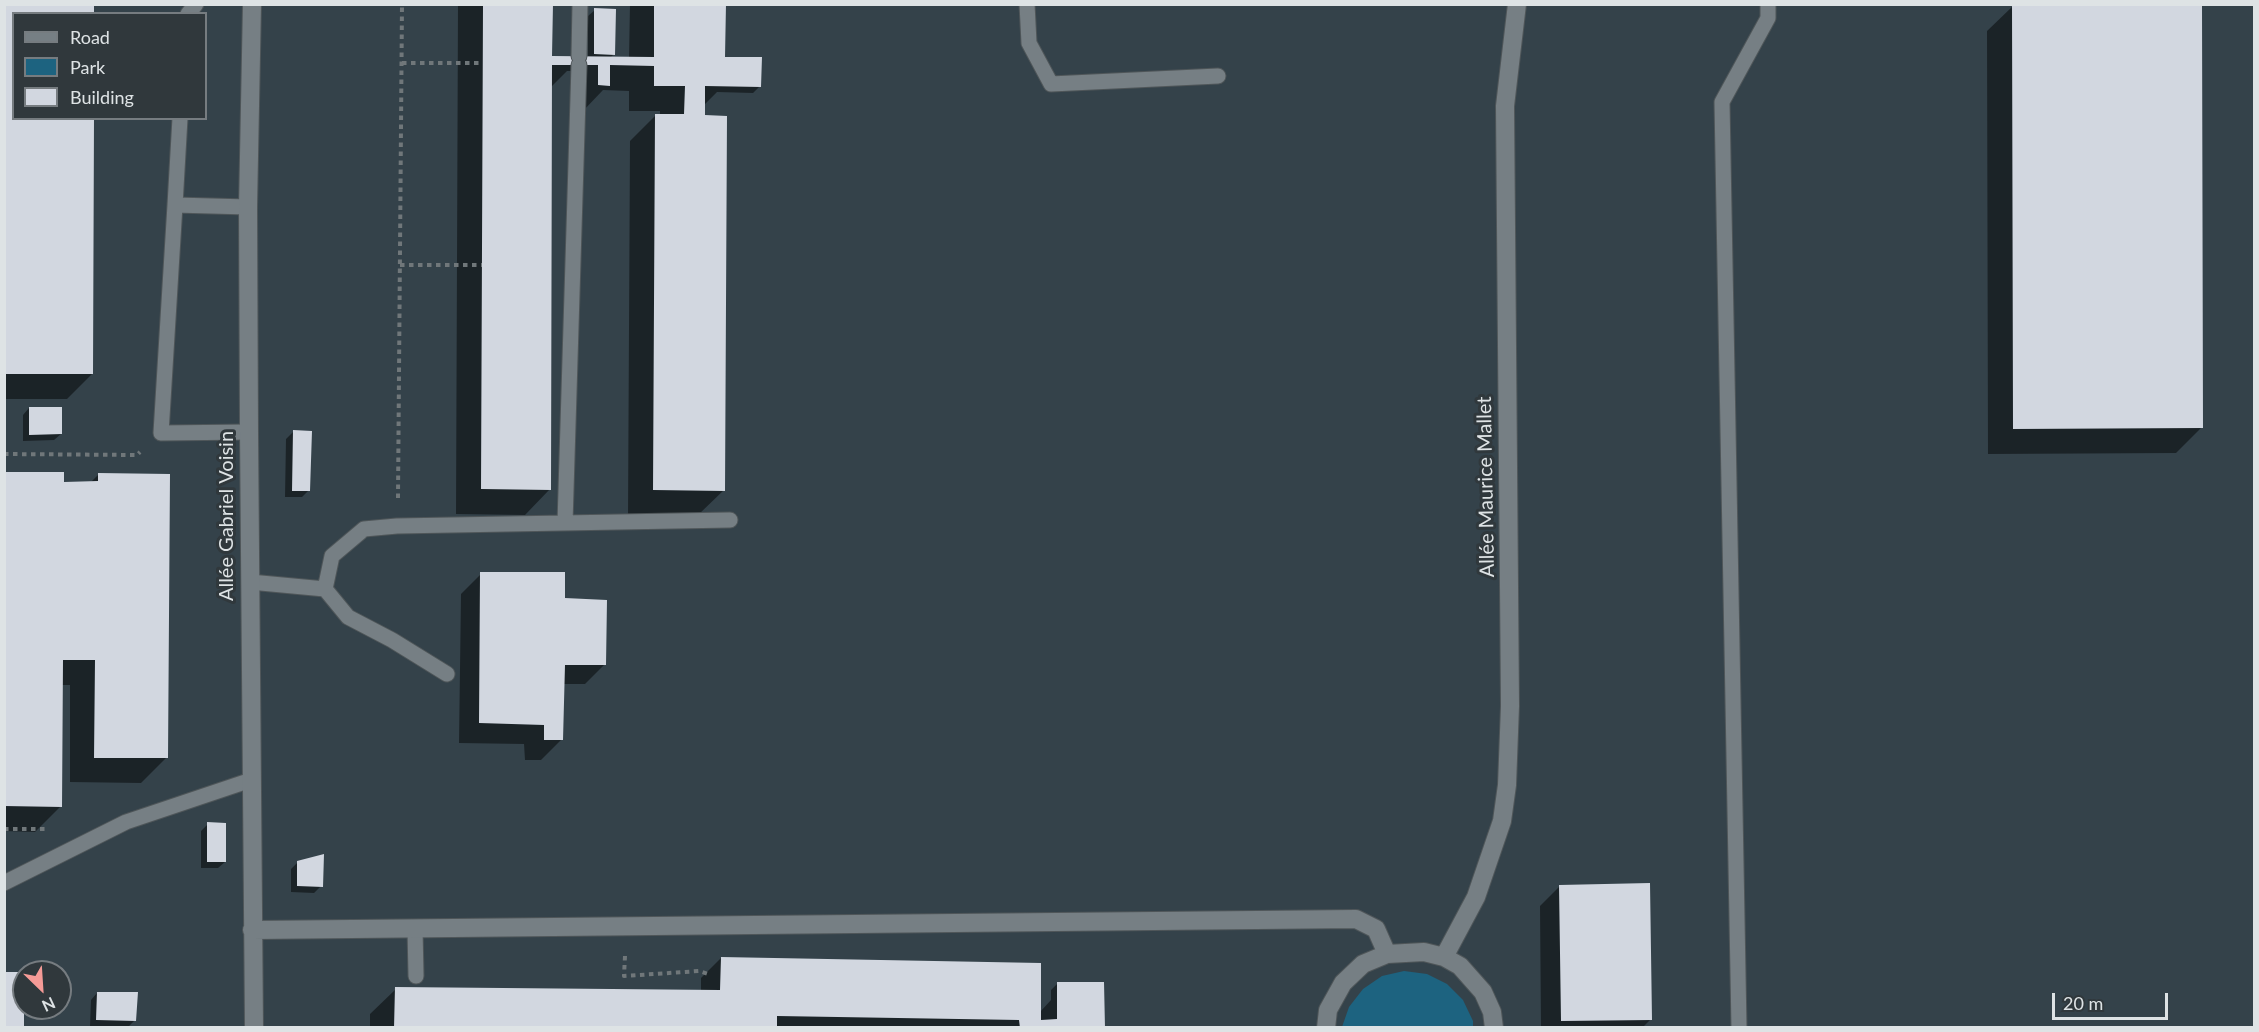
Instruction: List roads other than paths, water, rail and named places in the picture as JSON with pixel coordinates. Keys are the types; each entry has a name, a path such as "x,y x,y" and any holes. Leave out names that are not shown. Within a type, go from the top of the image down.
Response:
{"street":[{"name":"Allée Gabriel Voisin","path":"252,4 248,207 254,1028"},
{"name":"Allée Maurice Mallet","path":"1444,957 1476,897 1502,821 1507,785 1510,706 1505,106 1517,4"},
{"path":"252,930 1356,919 1376,929 1386,954"},
{"path":"1326,1028 1328,1010 1343,983 1363,964 1386,954 1424,952 1444,957 1460,966 1483,992 1492,1012 1494,1028"}],"lane":[{"path":"565,523 580,4"},
{"path":"1027,4 1029,43 1051,84 1218,76"},
{"path":"1739,1028 1722,102 1768,18 1768,4"},
{"path":"180,120 161,434 249,432"},
{"path":"175,205 248,207"},
{"path":"325,589 332,556 364,529 397,526 730,520"},
{"path":"250,582 325,589 348,617 392,640 447,674"},
{"path":"4,883 126,822 251,780"},
{"path":"415,928 416,976"}]}
